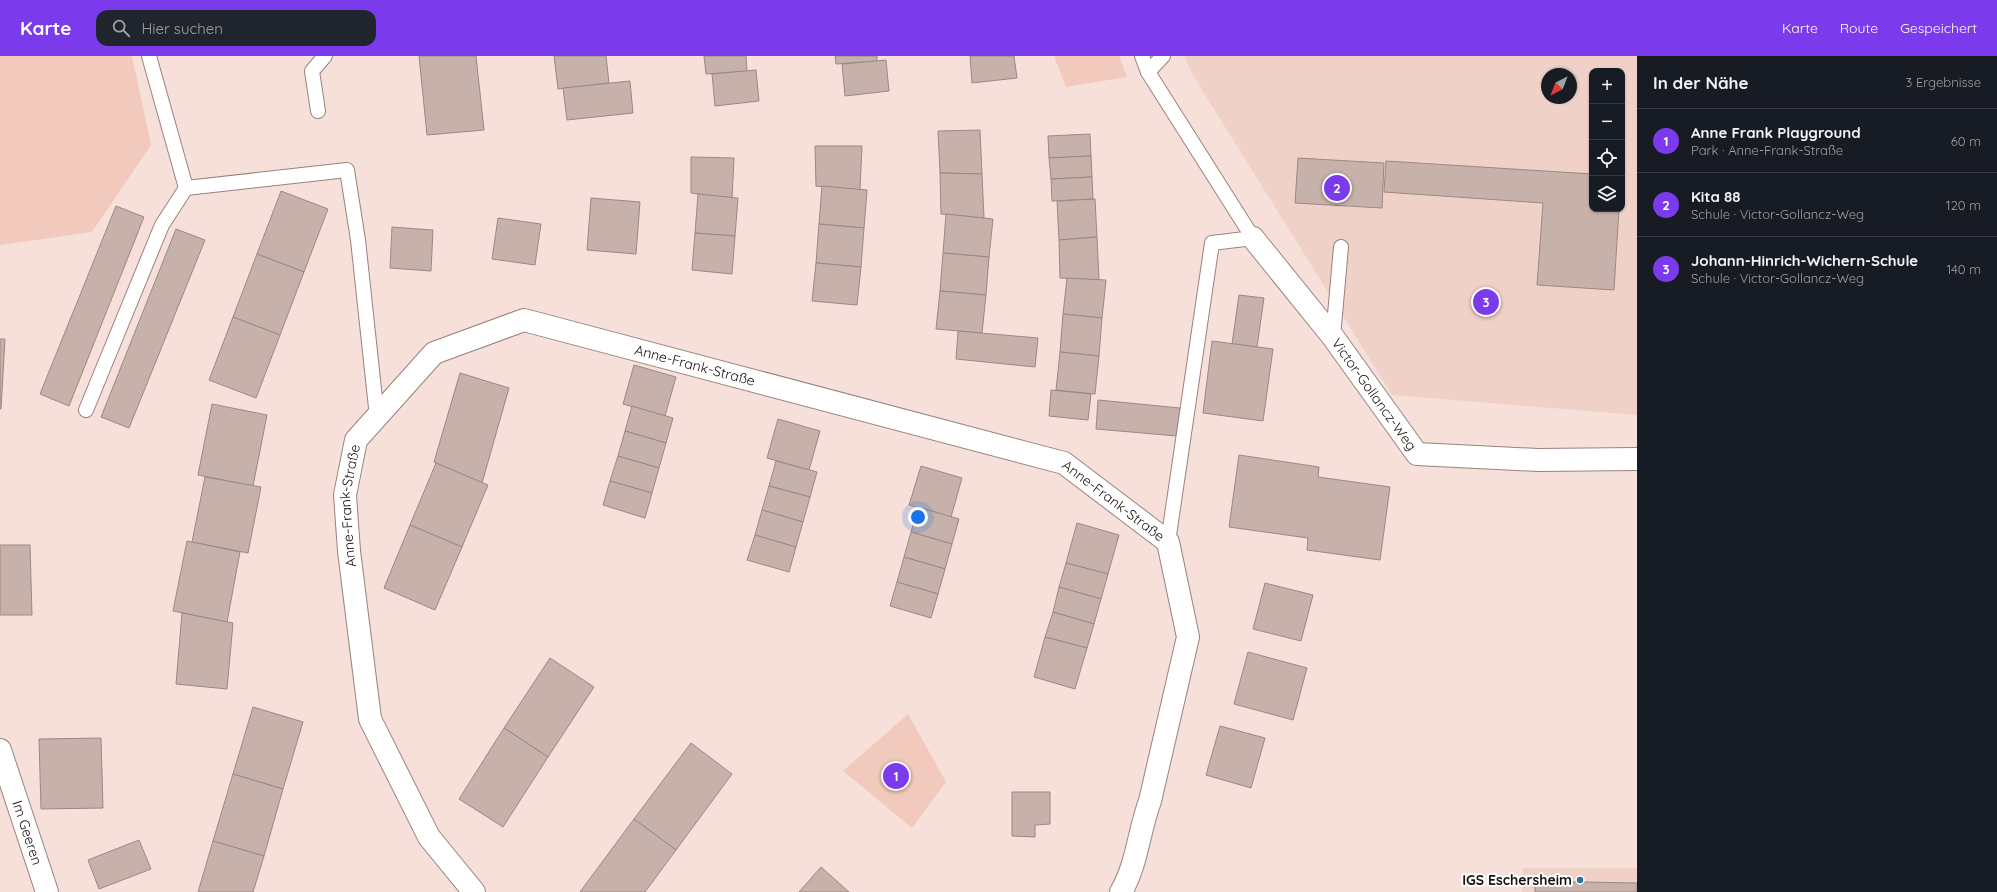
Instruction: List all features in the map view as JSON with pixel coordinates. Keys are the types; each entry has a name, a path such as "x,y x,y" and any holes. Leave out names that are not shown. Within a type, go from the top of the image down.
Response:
{"street":[{"name":"Victor-Gollancz-Weg","path":"1253,238 1333,337 1416,454 1538,460 1637,459"},
{"name":"Anne-Frank-Straße","path":"474,892 429,837 370,719 349,552 345,495 356,440 434,353 524,320 1064,463 1168,542 1188,638 1150,801 1144,816 1128,879 1121,892"},
{"name":"Im Geeren","path":"0,750 47,892"}],"lane":[{"path":"86,410 162,225 186,188 149,56"},
{"path":"318,111 312,71 324,56"},
{"path":"1142,56 1148,72 1253,238 1212,243 1168,542"},
{"path":"1148,72 1163,56"},
{"path":"186,188 347,170 358,240 377,416"},
{"path":"1333,337 1341,247"}],"shaded area":[{"path":"0,56 132,56 151,145 92,232 0,245"},
{"path":"1054,56 1119,56 1127,77 1066,87"},
{"path":"1184,56 1637,56 1637,415 1392,395 1194,77"},
{"path":"908,714 946,782 912,828 843,771"},
{"name":"IGS Eschersheim","path":"1523,868 1637,868 1637,892 1522,892"}],"building":[{"path":"419,56 476,56 484,130 427,135"},
{"path":"554,56 606,56 609,83 558,89"},
{"path":"704,56 746,56 747,71 706,74"},
{"path":"835,56 877,56 877,61 836,64"},
{"path":"970,56 1014,56 1017,78 972,83"},
{"path":"886,60 889,91 845,96 842,64"},
{"path":"756,70 759,101 715,106 712,74"},
{"path":"630,81 633,113 567,120 563,88"},
{"path":"980,130 982,174 940,173 938,131"},
{"path":"1090,134 1091,156 1049,158 1048,136"},
{"path":"815,146 862,146 860,190 816,186"},
{"path":"1091,156 1092,177 1051,179 1049,158"},
{"path":"691,157 734,158 732,199 691,193"},
{"path":"1298,158 1384,163 1382,208 1295,203"},
{"path":"1386,161 1589,174 1589,212 1619,212 1614,290 1537,285 1543,203 1384,192"},
{"path":"940,173 982,174 984,218 941,214"},
{"path":"1092,177 1093,199 1052,201 1051,179"},
{"path":"822,186 867,190 864,228 819,224"},
{"path":"281,191 328,209 304,272 257,254"},
{"path":"698,194 738,198 735,236 695,233"},
{"path":"591,198 640,202 636,254 587,250"},
{"path":"1095,199 1097,237 1059,240 1057,201"},
{"path":"116,206 144,217 69,406 40,394"},
{"path":"946,214 993,219 989,257 943,253"},
{"path":"498,218 541,224 535,265 492,259"},
{"path":"819,224 864,228 861,267 816,263"},
{"path":"392,227 433,230 431,271 390,268"},
{"path":"176,229 205,240 129,428 101,417"},
{"path":"695,233 735,236 732,274 692,270"},
{"path":"1097,237 1099,280 1060,278 1059,240"},
{"path":"943,253 989,257 986,295 940,291"},
{"path":"257,254 304,272 280,335 233,317"},
{"path":"816,263 861,267 857,305 812,301"},
{"path":"1067,278 1106,280 1102,318 1063,314"},
{"path":"940,291 986,295 982,333 936,329"},
{"path":"1239,295 1264,298 1257,347 1232,344"},
{"path":"1063,314 1102,318 1099,356 1060,352"},
{"path":"233,317 280,335 256,398 209,380"},
{"path":"958,331 1038,338 1035,367 956,359"},
{"path":"0,339 5,339 1,409 0,409"},
{"path":"1212,341 1273,349 1263,421 1203,413"},
{"path":"1060,352 1099,356 1095,394 1056,390"},
{"path":"634,365 676,377 665,416 623,404"},
{"path":"460,373 509,388 482,483 434,462"},
{"path":"1051,390 1091,394 1088,420 1049,416"},
{"path":"1098,400 1180,408 1177,436 1096,429"},
{"path":"212,404 267,415 253,486 198,475"},
{"path":"632,406 673,418 666,443 625,431"},
{"path":"778,419 820,431 809,470 767,458"},
{"path":"625,431 666,443 659,468 618,456"},
{"path":"1239,455 1319,467 1318,477 1390,487 1380,560 1307,550 1308,538 1229,527"},
{"path":"618,456 659,468 652,493 610,481"},
{"path":"776,461 817,472 810,497 769,486"},
{"path":"436,463 488,485 462,547 410,525"},
{"path":"921,466 962,478 951,517 909,505"},
{"path":"205,477 261,487 248,553 192,542"},
{"path":"610,481 652,493 645,518 603,505"},
{"path":"769,486 810,497 803,522 762,510"},
{"path":"918,507 959,519 952,544 911,532"},
{"path":"762,510 803,522 796,547 755,535"},
{"path":"1077,523 1119,535 1108,574 1066,563"},
{"path":"410,525 462,547 435,610 384,588"},
{"path":"911,532 952,544 945,569 904,557"},
{"path":"755,535 796,547 789,572 747,560"},
{"path":"187,541 240,552 227,622 173,611"},
{"path":"0,545 30,545 32,615 0,615"},
{"path":"904,557 945,569 938,594 897,582"},
{"path":"1066,563 1108,574 1101,599 1059,587"},
{"path":"897,582 938,594 931,618 890,606"},
{"path":"1265,583 1313,595 1301,641 1253,629"},
{"path":"1059,587 1101,599 1094,624 1053,612"},
{"path":"1053,612 1094,624 1087,648 1045,637"},
{"path":"182,613 233,623 227,689 176,684"},
{"path":"1045,637 1087,648 1075,689 1034,677"},
{"path":"1248,652 1307,668 1293,720 1234,704"},
{"path":"550,658 594,687 548,757 504,728"},
{"path":"253,707 303,722 283,789 233,774"},
{"path":"1220,726 1265,738 1251,788 1206,775"},
{"path":"504,728 548,757 503,827 459,799"},
{"path":"101,738 103,808 41,809 39,739"},
{"path":"691,743 732,774 676,850 634,819"},
{"path":"233,774 283,789 264,856 213,841"},
{"path":"1012,792 1050,792 1050,824 1035,825 1035,837 1012,836"},
{"path":"634,819 676,850 645,892 580,892"},
{"path":"139,840 151,869 99,889 88,860"},
{"path":"213,841 264,856 253,892 198,892"},
{"path":"821,867 849,892 799,892"},
{"path":"1535,881 1637,883 1637,892 1535,892"}],"place":[{"name":"Kita 88","path":"1337,188"},
{"name":"Johann-Hinrich-Wichern-Schule","path":"1486,302"},
{"name":"Anne Frank Playground","path":"896,776"},
{"name":"IGS Eschersheim","path":"1580,880"}]}
